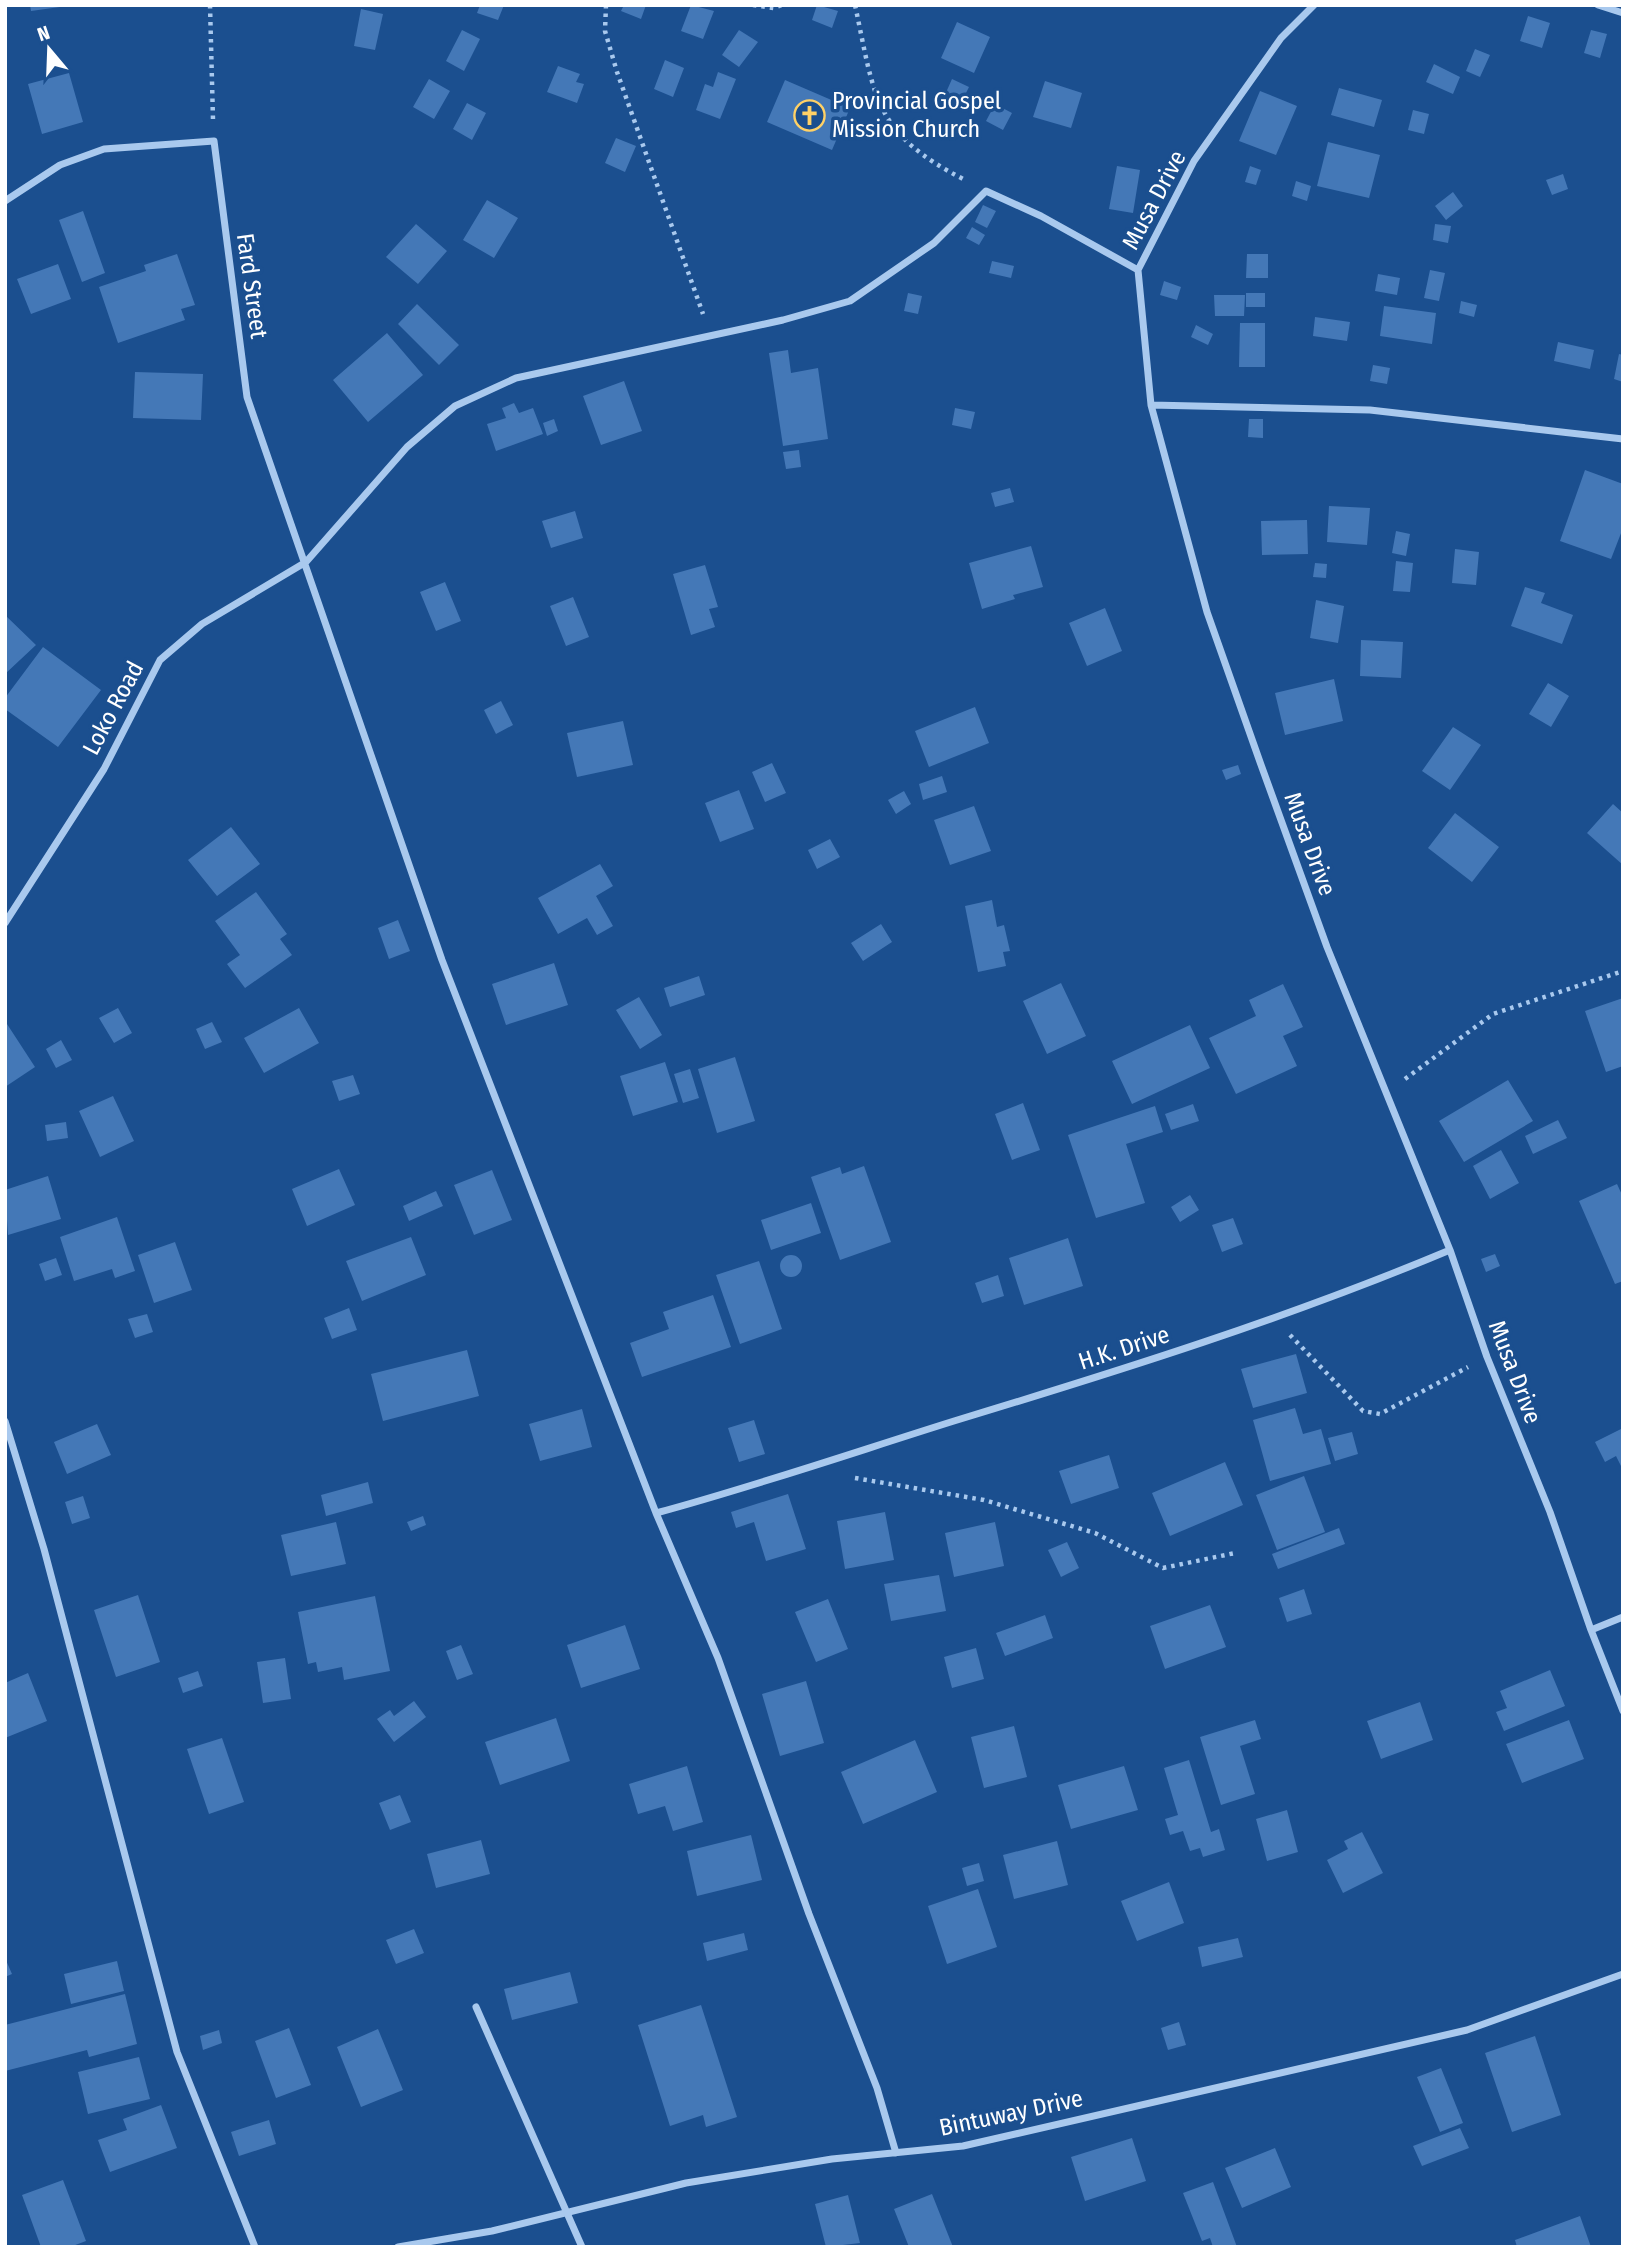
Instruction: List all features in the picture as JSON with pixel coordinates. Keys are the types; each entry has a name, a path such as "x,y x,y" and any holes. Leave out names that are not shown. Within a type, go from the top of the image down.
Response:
{"street":[{"name":"Musa Drive","path":"1314,5 1281,38 1194,162 1138,270 1151,405 1207,612 1327,947 1450,1250 1487,1357 1550,1512 1591,1630 1623,1711"},
{"path":"1598,5 1623,13"},
{"path":"5,201 60,165 104,149 214,141"},
{"name":"Fard Street","path":"214,141 247,397 442,960 656,1513 752,1748 810,1914 877,2088 896,2154"},
{"path":"986,191 1041,216 1138,270"},
{"name":"Loko Road","path":"5,923 104,768 160,660 202,624 306,562 407,447 455,406 516,378 783,320 850,301 934,243 986,191"},
{"path":"1151,405 1370,410 1623,439"},
{"name":"H.K. Drive","path":"656,1513 806,1469 1275,1319 1356,1290 1450,1250"},
{"path":"5,1421 44,1549 177,2052 255,2247"},
{"path":"1591,1630 1623,1617"},
{"name":"Bintuway Drive","path":"398,2247 492,2231 686,2183 832,2159 963,2146 1466,2030 1623,1974"},
{"path":"476,2007 582,2247"}],"path":[{"path":"209,5 214,141"},
{"path":"606,5 605,31 617,72 710,334"},
{"path":"753,5 774,8 782,5"},
{"path":"855,5 876,101 898,136 940,167 986,191"},
{"path":"1387,1092 1493,1014 1623,971"},
{"path":"1275,1319 1363,1411 1380,1414 1487,1357"},
{"path":"847,1476 984,1500 1095,1533 1163,1568 1235,1553"}],"building":[{"path":"30,5 59,5 60,7 31,11"},
{"path":"480,5 504,5 498,20 477,13"},
{"path":"624,5 646,5 641,19 621,11"},
{"path":"691,5 714,11 703,39 681,31"},
{"path":"817,5 838,11 832,28 812,20"},
{"path":"361,9 383,14 375,50 354,46"},
{"path":"1528,16 1550,23 1542,48 1520,41"},
{"path":"957,22 990,37 974,73 941,58"},
{"path":"462,30 480,39 464,71 446,61"},
{"path":"739,30 758,42 739,67 722,55"},
{"path":"1591,30 1607,34 1600,58 1584,53"},
{"path":"1475,49 1490,55 1480,77 1466,71"},
{"path":"665,60 684,68 673,97 654,89"},
{"path":"1434,64 1460,77 1453,94 1426,82"},
{"path":"558,66 580,74 576,82 584,84 577,103 547,92"},
{"path":"718,72 736,79 720,119 696,110 705,84 713,87"},
{"path":"69,73 83,122 42,134 28,84"},
{"path":"429,79 450,91 434,119 413,107"},
{"path":"952,79 969,87 960,105 944,97"},
{"name":"Provincial Gospel Mission Church","path":"785,80 850,108 832,150 767,122"},
{"path":"1045,81 1082,93 1071,128 1033,117"},
{"path":"1339,88 1382,100 1374,127 1331,115"},
{"path":"1260,91 1297,106 1276,155 1239,141"},
{"path":"467,103 486,113 472,140 453,129"},
{"path":"995,104 1012,113 1003,130 986,121"},
{"path":"1413,110 1429,114 1424,134 1408,130"},
{"path":"616,138 636,146 625,172 605,163"},
{"path":"1328,142 1380,155 1369,198 1317,186"},
{"path":"1117,166 1140,170 1133,213 1109,209"},
{"path":"1250,166 1261,170 1256,185 1245,182"},
{"path":"1563,174 1568,189 1552,195 1546,180"},
{"path":"1296,181 1311,186 1307,201 1292,196"},
{"path":"1453,192 1463,206 1446,220 1435,206"},
{"path":"487,200 518,218 494,258 463,240"},
{"path":"983,205 996,211 987,228 975,222"},
{"path":"83,211 105,273 82,282 59,220"},
{"path":"416,224 447,251 418,284 386,257"},
{"path":"1435,224 1451,226 1448,243 1433,240"},
{"path":"972,227 985,235 979,245 966,238"},
{"path":"177,254 195,305 181,309 185,320 118,343 99,287 146,271 144,265"},
{"path":"1247,254 1268,254 1268,278 1246,278"},
{"path":"992,261 1014,266 1011,278 989,273"},
{"path":"58,264 71,299 31,314 17,279"},
{"path":"1430,270 1445,273 1439,301 1424,298"},
{"path":"1378,274 1400,278 1397,295 1375,291"},
{"path":"1164,281 1181,287 1177,300 1160,295"},
{"path":"908,293 922,296 918,314 904,311"},
{"path":"1246,293 1265,293 1265,307 1246,307"},
{"path":"1214,295 1245,295 1244,316 1215,316"},
{"path":"1461,301 1477,305 1474,317 1459,313"},
{"path":"417,304 459,345 439,365 398,324"},
{"path":"1384,306 1436,313 1432,344 1380,336"},
{"path":"1315,317 1350,322 1347,341 1313,336"},
{"path":"1240,323 1265,323 1265,367 1239,367"},
{"path":"1196,325 1213,334 1208,345 1191,337"},
{"path":"387,333 423,375 368,422 333,380"},
{"path":"1558,342 1594,350 1590,369 1554,361"},
{"path":"788,350 791,373 818,368 828,439 783,446 769,353"},
{"path":"1619,354 1623,355 1623,382 1614,379"},
{"path":"1373,365 1390,368 1387,384 1370,381"},
{"path":"135,372 203,374 201,420 133,418"},
{"path":"624,381 642,431 601,445 583,396"},
{"path":"514,403 519,413 533,408 543,434 496,451 487,424 506,418 502,408"},
{"path":"955,408 975,412 971,429 952,425"},
{"path":"554,419 558,431 547,436 543,423"},
{"path":"1249,419 1263,419 1263,438 1248,437"},
{"path":"799,450 801,467 786,469 783,452"},
{"path":"1585,470 1623,484 1623,528 1611,559 1560,541"},
{"path":"1010,488 1014,502 995,507 991,493"},
{"path":"1329,506 1370,508 1367,545 1327,542"},
{"path":"575,511 583,538 551,548 542,521"},
{"path":"1307,520 1308,554 1262,555 1261,521"},
{"path":"1396,531 1410,534 1406,556 1392,553"},
{"path":"1031,546 1043,587 1013,595 1015,599 982,609 969,563"},
{"path":"1455,549 1479,552 1476,585 1452,583"},
{"path":"1396,561 1413,563 1410,592 1393,591"},
{"path":"1315,563 1327,564 1326,578 1313,577"},
{"path":"705,565 718,607 709,609 715,627 691,635 673,574"},
{"path":"445,582 461,621 436,631 420,592"},
{"path":"1525,587 1545,593 1541,603 1573,615 1562,644 1511,626"},
{"path":"573,597 589,637 566,646 550,606"},
{"path":"1316,600 1344,606 1338,643 1310,638"},
{"path":"1105,608 1122,651 1087,666 1069,623"},
{"path":"5,615 36,645 5,674"},
{"path":"1361,640 1403,642 1401,678 1360,676"},
{"path":"43,647 101,690 58,747 5,709 5,698"},
{"path":"1334,679 1343,721 1285,735 1275,693"},
{"path":"1548,683 1569,696 1551,727 1529,714"},
{"path":"501,701 513,725 496,734 484,710"},
{"path":"975,707 989,743 929,767 915,731"},
{"path":"623,721 633,765 577,777 567,733"},
{"path":"1453,727 1481,745 1450,790 1422,771"},
{"path":"772,763 786,793 765,802 752,772"},
{"path":"1238,765 1241,774 1226,780 1222,770"},
{"path":"942,776 947,792 923,800 919,784"},
{"path":"739,790 754,829 720,842 705,803"},
{"path":"904,791 911,804 896,814 888,800"},
{"path":"1613,804 1623,813 1623,865 1587,833"},
{"path":"974,806 991,851 950,865 934,820"},
{"path":"1455,813 1499,847 1472,882 1428,848"},
{"path":"231,827 260,864 217,896 188,860"},
{"path":"830,839 840,857 817,869 808,850"},
{"path":"600,864 613,886 596,896 613,926 597,935 587,918 558,934 538,898"},
{"path":"256,892 287,934 280,939 292,955 245,988 227,964 240,955 215,921"},
{"path":"992,900 997,927 1004,925 1010,951 1003,952 1006,966 978,972 965,906"},
{"path":"398,920 410,951 389,959 378,928"},
{"path":"881,924 892,942 863,961 851,943"},
{"path":"554,963 568,1005 506,1025 492,984"},
{"path":"699,976 705,995 670,1007 664,988"},
{"path":"1061,983 1086,1036 1047,1054 1023,1001"},
{"path":"1283,984 1303,1027 1283,1036 1297,1066 1236,1094 1209,1038 1256,1016 1249,1000"},
{"path":"639,997 662,1035 640,1049 616,1010"},
{"path":"1623,998 1623,1066 1606,1072 1585,1011"},
{"path":"118,1008 132,1033 114,1043 99,1018"},
{"path":"299,1008 319,1043 264,1073 244,1038"},
{"path":"212,1022 222,1042 205,1049 196,1029"},
{"path":"7,1024 35,1067 5,1087 5,1025"},
{"path":"1190,1025 1210,1068 1132,1104 1112,1061"},
{"path":"61,1040 72,1060 56,1068 46,1049"},
{"path":"735,1057 755,1121 717,1133 698,1069"},
{"path":"665,1062 678,1102 633,1116 620,1076"},
{"path":"690,1069 699,1098 683,1103 674,1074"},
{"path":"353,1075 360,1094 339,1101 332,1081"},
{"path":"1508,1080 1533,1121 1464,1162 1439,1121"},
{"path":"113,1096 134,1141 100,1157 79,1111"},
{"path":"1023,1103 1040,1150 1012,1160 995,1114"},
{"path":"1193,1104 1199,1121 1171,1130 1165,1114"},
{"path":"1155,1106 1163,1132 1126,1144 1145,1203 1096,1218 1068,1135"},
{"path":"1558,1120 1567,1138 1533,1154 1525,1136"},
{"path":"66,1122 68,1138 47,1141 45,1125"},
{"path":"1501,1150 1519,1183 1490,1199 1473,1166"},
{"path":"864,1166 891,1242 840,1260 811,1177 840,1167 842,1174"},
{"path":"339,1169 355,1205 307,1226 292,1189"},
{"path":"492,1170 512,1220 474,1235 454,1185"},
{"path":"48,1176 61,1219 8,1235 5,1190"},
{"path":"1617,1184 1623,1197 1623,1281 1615,1284 1579,1201"},
{"path":"436,1191 443,1206 409,1221 403,1206"},
{"path":"1190,1195 1199,1210 1180,1222 1171,1207"},
{"path":"811,1203 821,1233 771,1250 761,1220"},
{"path":"117,1217 135,1271 115,1278 112,1269 74,1281 60,1237"},
{"path":"1233,1218 1243,1244 1222,1252 1212,1225"},
{"path":"411,1237 426,1275 362,1301 346,1261"},
{"path":"1068,1238 1083,1286 1024,1305 1009,1258"},
{"path":"175,1242 192,1290 154,1303 138,1255"},
{"path":"1495,1254 1500,1266 1486,1272 1481,1259"},
{"path":"791,1255 799,1258 802,1266 799,1274 791,1277 783,1274 780,1266 783,1258"},
{"path":"56,1258 62,1275 45,1281 39,1264"},
{"path":"759,1261 782,1329 740,1344 716,1275"},
{"path":"998,1275 1004,1296 982,1303 975,1283"},
{"path":"713,1295 731,1347 642,1377 630,1343 669,1329 663,1312"},
{"path":"349,1308 357,1330 332,1339 324,1318"},
{"path":"147,1314 153,1332 135,1338 128,1319"},
{"path":"467,1350 479,1396 383,1421 371,1374"},
{"path":"1296,1354 1307,1393 1253,1408 1241,1369"},
{"path":"1295,1408 1303,1434 1321,1429 1331,1464 1270,1481 1253,1420"},
{"path":"582,1409 592,1447 540,1461 529,1424"},
{"path":"754,1420 765,1454 739,1462 728,1428"},
{"path":"97,1424 111,1455 67,1474 54,1442"},
{"path":"1623,1428 1623,1470 1616,1456 1605,1462 1595,1442"},
{"path":"1352,1432 1358,1454 1335,1461 1328,1438"},
{"path":"1109,1455 1119,1488 1071,1504 1059,1471"},
{"path":"1225,1462 1243,1505 1170,1536 1152,1493"},
{"path":"1304,1476 1325,1532 1277,1550 1256,1495"},
{"path":"368,1482 373,1503 326,1516 321,1495"},
{"path":"788,1494 806,1549 766,1561 754,1522 736,1528 731,1512"},
{"path":"83,1496 90,1518 72,1524 65,1502"},
{"path":"885,1512 894,1560 845,1569 837,1521"},
{"path":"423,1516 426,1525 411,1531 407,1522"},
{"path":"336,1522 346,1564 291,1576 281,1535"},
{"path":"995,1522 1004,1566 954,1577 945,1533"},
{"path":"1339,1528 1345,1544 1278,1569 1272,1554"},
{"path":"1067,1542 1079,1568 1061,1577 1048,1550"},
{"path":"939,1575 946,1611 891,1621 884,1584"},
{"path":"1304,1589 1312,1614 1287,1622 1279,1598"},
{"path":"138,1595 160,1662 116,1677 94,1610"},
{"path":"375,1596 390,1671 344,1680 342,1667 318,1672 316,1662 308,1664 298,1612"},
{"path":"828,1599 848,1649 816,1662 795,1612"},
{"path":"1210,1605 1226,1647 1165,1669 1150,1626"},
{"path":"1045,1615 1053,1638 1005,1656 996,1633"},
{"path":"625,1625 640,1669 581,1688 567,1645"},
{"path":"461,1645 473,1674 457,1680 446,1651"},
{"path":"976,1648 984,1679 952,1688 944,1657"},
{"path":"285,1658 291,1699 263,1703 257,1662"},
{"path":"1550,1670 1565,1706 1504,1731 1496,1712 1507,1708 1500,1691"},
{"path":"198,1671 203,1686 183,1693 178,1678"},
{"path":"28,1673 47,1721 5,1738 5,1683"},
{"path":"806,1681 824,1743 780,1756 762,1694"},
{"path":"414,1701 426,1717 394,1742 377,1719 390,1710 394,1716"},
{"path":"1420,1702 1433,1740 1381,1759 1367,1721"},
{"path":"556,1718 570,1761 500,1785 485,1742"},
{"path":"1255,1720 1261,1739 1240,1746 1255,1794 1221,1805 1200,1737"},
{"path":"1569,1720 1584,1759 1522,1783 1506,1744"},
{"path":"1014,1726 1027,1777 984,1788 971,1737"},
{"path":"222,1738 244,1802 209,1814 187,1749"},
{"path":"915,1740 937,1792 863,1824 841,1772"},
{"path":"1189,1760 1211,1832 1219,1829 1225,1850 1203,1857 1200,1848 1190,1851 1183,1831 1170,1835 1165,1819 1178,1815 1164,1768"},
{"path":"687,1766 703,1822 673,1831 665,1806 638,1814 629,1784"},
{"path":"1124,1766 1138,1810 1071,1829 1058,1785"},
{"path":"400,1795 411,1822 390,1830 379,1803"},
{"path":"1287,1810 1298,1852 1267,1861 1256,1819"},
{"path":"1362,1832 1383,1873 1343,1893 1327,1860 1348,1849 1344,1841"},
{"path":"751,1835 762,1880 697,1896 687,1851"},
{"path":"481,1840 490,1874 436,1888 427,1854"},
{"path":"1057,1841 1068,1885 1014,1899 1003,1855"},
{"path":"979,1863 984,1881 967,1886 962,1868"},
{"path":"1169,1882 1184,1923 1137,1941 1121,1901"},
{"path":"978,1889 997,1947 947,1964 928,1906"},
{"path":"414,1929 424,1953 396,1964 386,1940"},
{"path":"744,1933 748,1950 707,1961 703,1943"},
{"path":"1238,1938 1243,1957 1202,1967 1198,1947"},
{"path":"5,1958 12,1974 5,1977"},
{"path":"117,1961 124,1991 71,2004 64,1974"},
{"path":"570,1972 578,2003 512,2020 504,1989"},
{"path":"125,1994 137,2044 89,2057 87,2050 5,2071 5,2025"},
{"path":"701,2005 737,2117 706,2127 703,2115 670,2126 638,2025"},
{"path":"1179,2022 1186,2045 1168,2050 1161,2028"},
{"path":"289,2028 311,2085 276,2098 255,2041"},
{"path":"378,2029 403,2090 361,2107 337,2047"},
{"path":"219,2030 222,2043 203,2050 200,2036"},
{"path":"1535,2036 1561,2115 1512,2132 1485,2053"},
{"path":"139,2057 150,2099 88,2114 78,2072"},
{"path":"1441,2068 1463,2123 1440,2132 1417,2077"},
{"path":"161,2105 177,2148 110,2172 98,2140 127,2130 123,2119"},
{"path":"269,2120 276,2144 239,2156 231,2132"},
{"path":"1460,2128 1469,2148 1422,2166 1413,2146"},
{"path":"1132,2138 1146,2181 1085,2201 1071,2157"},
{"path":"1275,2148 1291,2187 1242,2208 1225,2168"},
{"path":"63,2180 86,2241 70,2247 41,2247 22,2195"},
{"path":"1213,2182 1237,2247 1213,2247 1210,2238 1202,2241 1183,2193"},
{"path":"932,2194 953,2247 909,2247 894,2209"},
{"path":"848,2195 860,2243 826,2247 815,2204"},
{"path":"1580,2216 1591,2247 1517,2247 1515,2240"}],"place":[{"name":"Provincial Gospel Mission Church","path":"809,115"}]}
